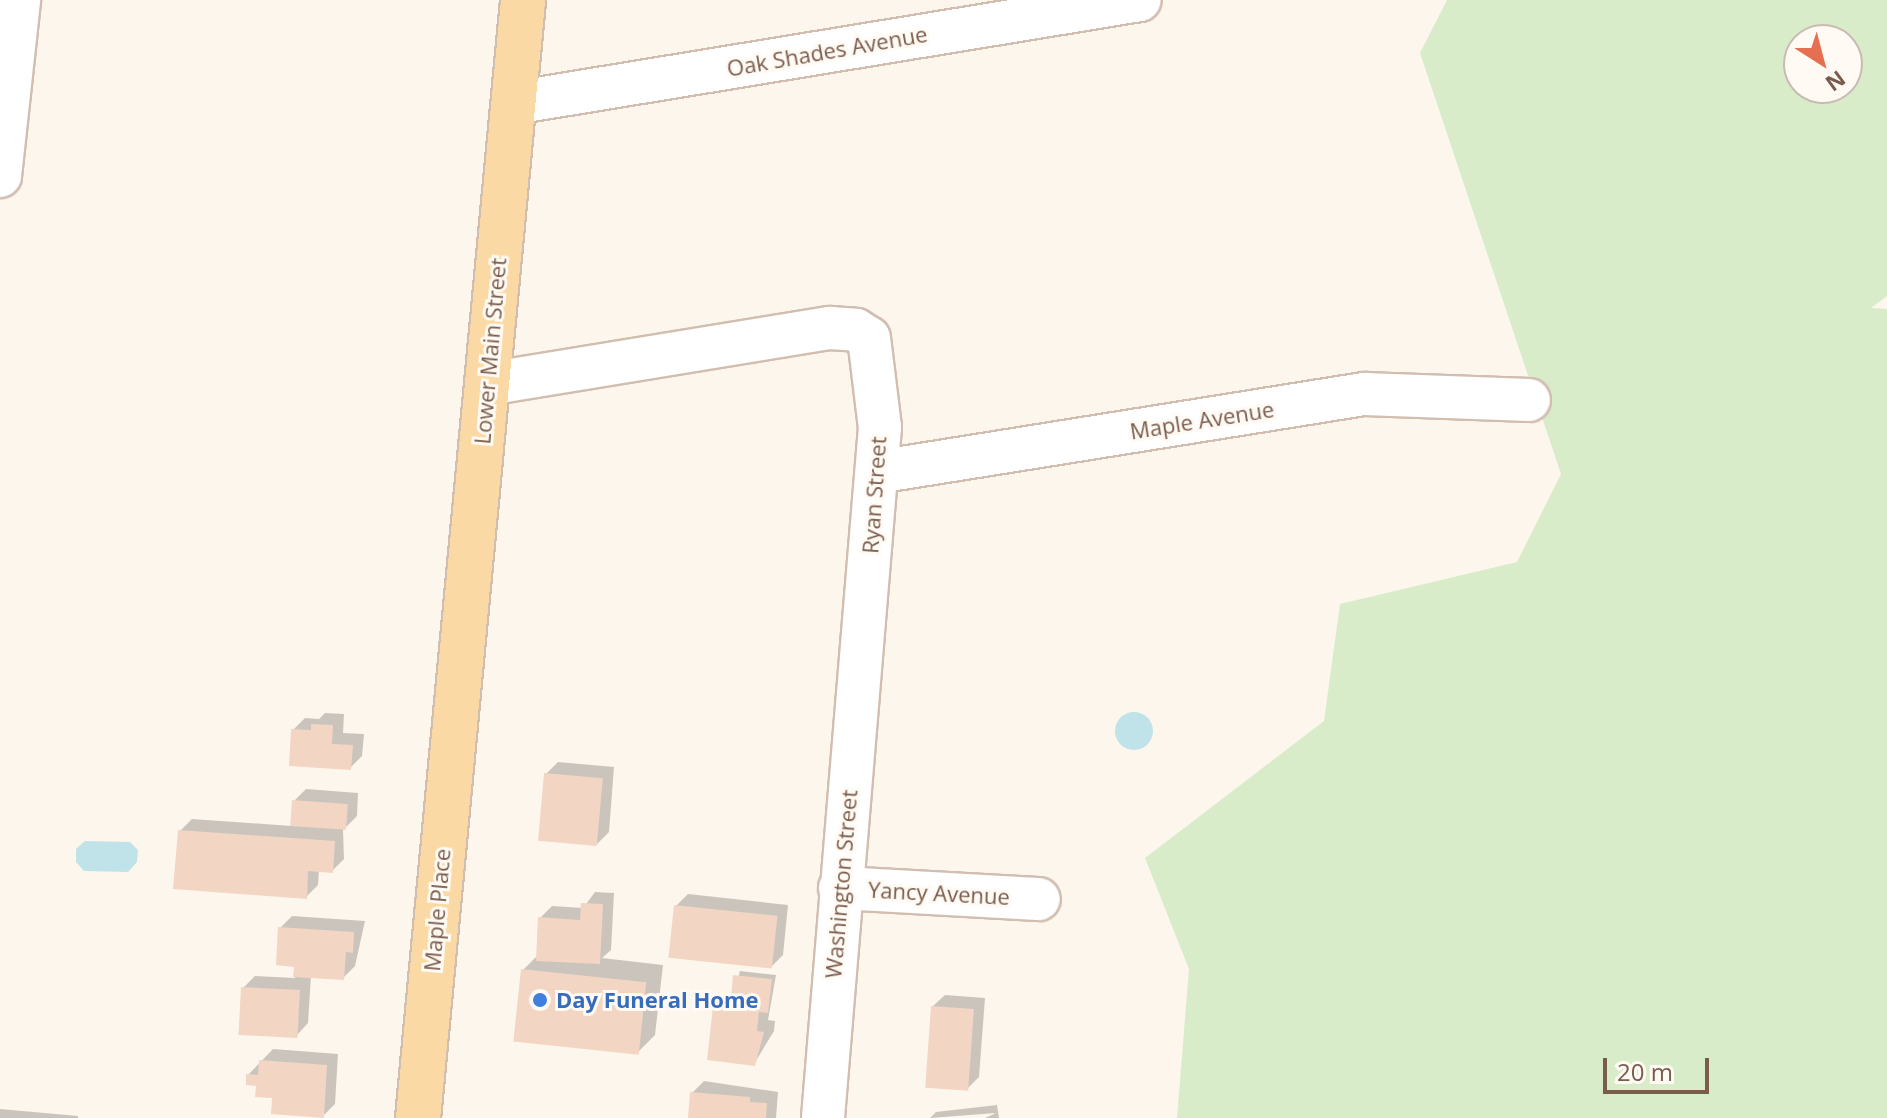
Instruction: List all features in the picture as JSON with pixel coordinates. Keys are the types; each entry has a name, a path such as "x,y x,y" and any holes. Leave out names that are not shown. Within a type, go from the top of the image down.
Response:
{"main road":[{"name":"Lower Main Street","path":"457,702 523,0"},
{"name":"Maple Place","path":"418,1118 457,702"}],"street":[{"path":"0,176 19,0"},
{"name":"Oak Shades Avenue","path":"513,103 1140,0"},
{"name":"Ryan Street","path":"487,384 830,328 856,330 869,338 880,427 861,651"},
{"name":"Maple Avenue","path":"877,472 1365,394 1529,400"},
{"name":"Washington Street","path":"823,1118 861,651"},
{"name":"Yancy Avenue","path":"840,888 1039,899"}],"green space":[{"path":"1447,0 1887,0 1887,296 1871,308 1887,309 1887,1118 1177,1118 1189,969 1145,858 1324,721 1340,604 1517,562 1561,474 1420,53"}],"water":[{"path":"1134,712 1148,717 1153,731 1148,745 1134,750 1120,745 1115,731 1120,717"},
{"path":"85,841 130,842 138,850 137,862 128,872 84,871 76,862 76,849"}],"building":[{"path":"311,724 333,725 332,744 353,745 351,770 289,766 291,729 311,730"},
{"path":"544,773 603,778 597,846 538,841"},
{"path":"292,800 348,804 346,830 290,826"},
{"path":"178,830 335,841 333,873 308,871 307,899 173,889"},
{"path":"581,903 603,904 600,964 536,961 538,917 580,920"},
{"path":"674,905 777,916 772,969 668,958"},
{"path":"278,927 354,932 353,953 346,952 344,980 293,977 294,967 276,965"},
{"path":"521,969 646,982 639,1055 513,1042"},
{"path":"733,975 772,979 768,1013 759,1012 757,1031 764,1032 755,1066 707,1060 713,1007 730,1010"},
{"path":"241,987 300,990 297,1038 238,1035"},
{"path":"931,1006 974,1009 968,1091 925,1088"},
{"path":"259,1060 327,1065 324,1118 271,1114 272,1098 255,1097 256,1086 246,1085 246,1074 258,1075"},
{"path":"690,1092 750,1097 750,1102 767,1103 766,1118 688,1118"}],"place":[{"name":"Day Funeral Home","path":"540,1000"}]}
